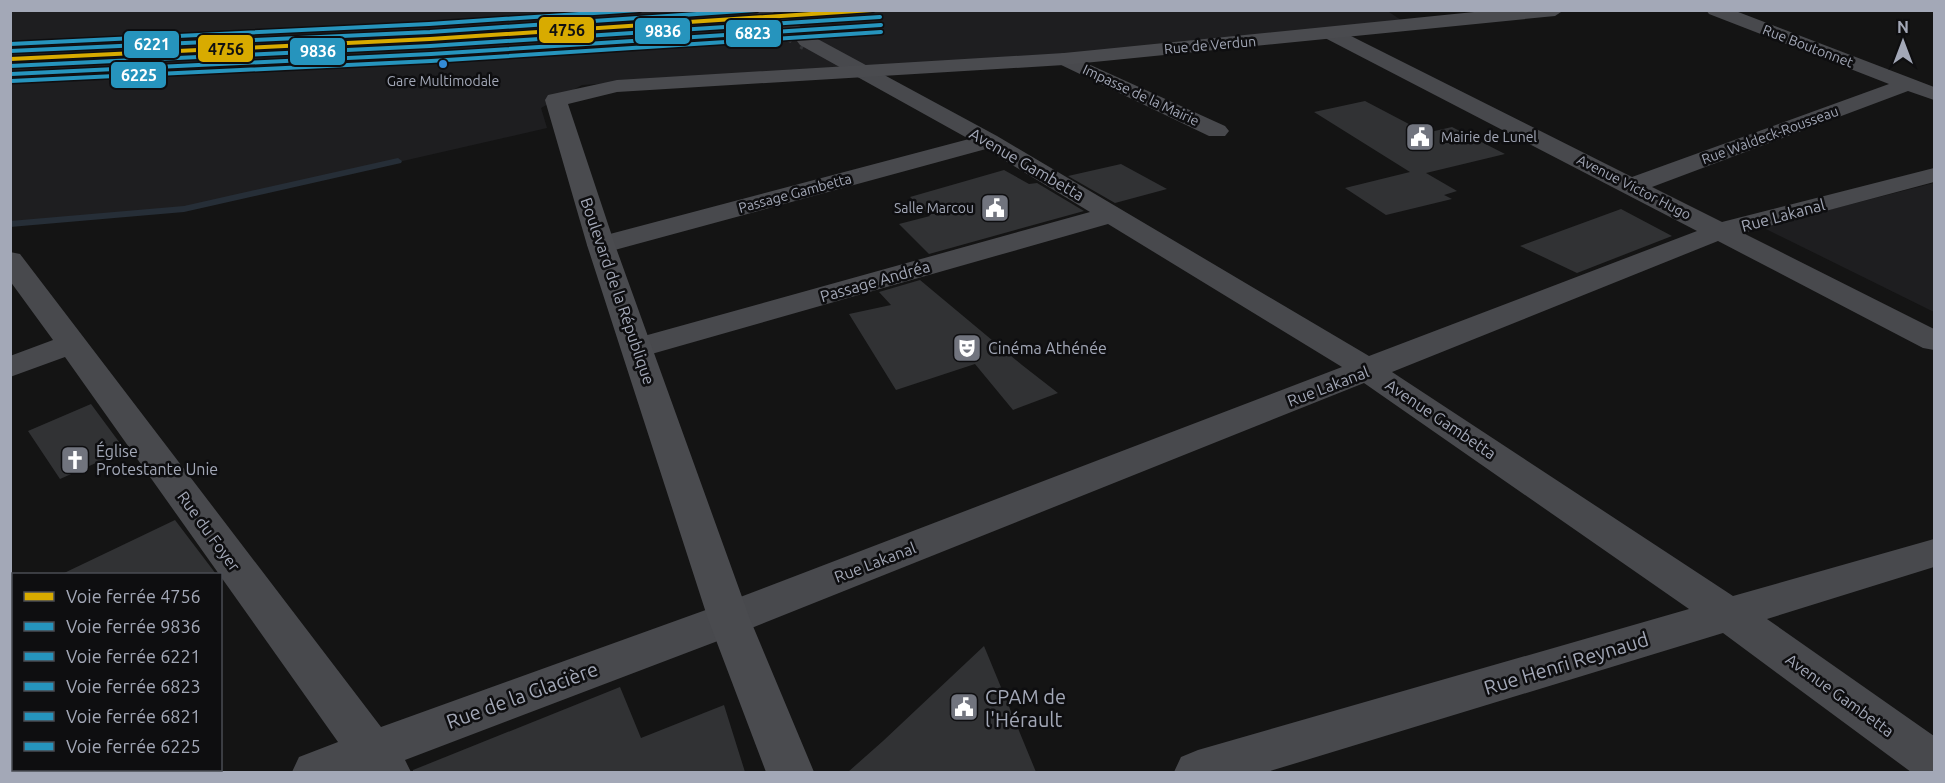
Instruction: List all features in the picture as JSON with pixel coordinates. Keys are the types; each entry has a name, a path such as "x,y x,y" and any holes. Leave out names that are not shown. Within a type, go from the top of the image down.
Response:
{"main road":[{"name":"Rue de Verdun","path":"864,70 1064,59 1555,10"},
{"name":"Boulevard de la République","path":"790,772 729,619 601,245 566,126 556,100 617,86 864,70"}],"street":[{"name":"Rue Boutonnet","path":"1715,10 1935,94"},
{"name":"Avenue Victor Hugo","path":"1332,34 1935,342"},
{"name":"Avenue Gambetta","path":"807,41 864,70 1113,213 1369,370 1728,614 1935,762"},
{"name":"Impasse de la Mairie","path":"1064,59 1217,131"},
{"name":"Rue Waldeck-Rousseau","path":"1632,186 1908,84"},
{"name":"Passage Gambetta","path":"601,245 989,141"},
{"name":"Rue Lakanal","path":"729,619 1720,231 1935,175"},
{"name":"Passage Andréa","path":"637,348 1113,213"},
{"name":"Rue du Foyer","path":"10,260 378,762"},
{"path":"10,368 72,344"},
{"name":"Rue Henri Reynaud","path":"1198,772 1935,553"},
{"name":"Rue de la Glacière","path":"316,772 378,762 729,619"}],"shaded area":[{"path":"1386,10 1410,26 1064,59 886,65 582,85 541,108 547,128 189,210 11,225 10,11"},
{"path":"1934,183 1934,312 1764,228 1781,222"}],"building":[{"path":"1365,101 1426,133 1452,127 1505,154 1426,173 1457,191 1444,195 1452,199 1386,215 1345,188 1410,172 1314,112"},
{"path":"1121,164 1167,189 1115,203 1068,176"},
{"name":"Salle Marcou","path":"1004,170 1029,184 1037,183 1084,211 929,254 899,224 930,216 910,197"},
{"path":"1621,209 1672,236 1577,273 1520,246"},
{"name":"Cinéma Athénée","path":"920,280 1058,393 1013,410 975,364 896,390 849,314 891,305 879,292"},
{"name":"Église Protestante Unie","path":"91,404 125,450 60,479 28,431"},
{"path":"175,520 215,573 64,573"},
{"name":"CPAM de l'Hérault","path":"984,646 1036,772 848,772 883,741"},
{"path":"620,687 641,738 724,705 745,772 413,772 413,770"}],"waterway":[{"path":"10,224 184,209 398,161"}],"tunnel":[{"path":"752,10 807,41"}],"rail line":[{"name":"6821","path":"10,44 429,24 639,10"},
{"name":"6221","path":"10,51 430,32 756,10"},
{"name":"4756","path":"10,59 430,39 872,10"},
{"name":"9836","path":"10,66 430,46 880,17"},
{"name":"6823","path":"11,74 431,54 881,25"},
{"name":"6225","path":"11,81 431,61 881,32"}],"place":[{"name":"Gare Multimodale","path":"443,64"},
{"name":"Mairie de Lunel","path":"1420,137"},
{"name":"Salle Marcou","path":"995,208"},
{"name":"Cinéma Athénée","path":"967,348"},
{"name":"Église Protestante Unie","path":"75,460"},
{"name":"CPAM de l'Hérault","path":"964,707"}]}
